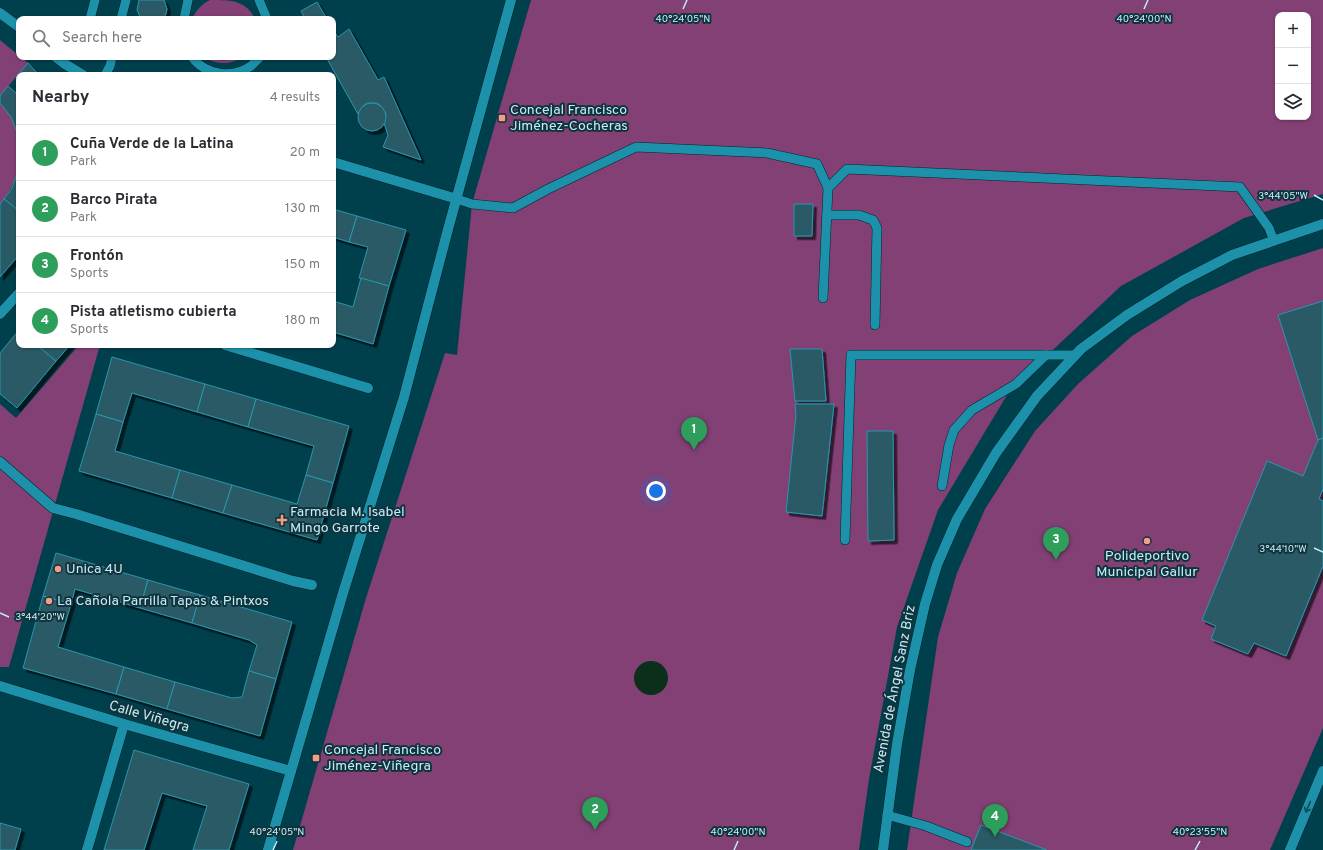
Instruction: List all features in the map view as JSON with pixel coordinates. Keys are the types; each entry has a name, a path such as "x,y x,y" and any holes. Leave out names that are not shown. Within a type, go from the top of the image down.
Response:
{"street":[{"path":"268,850 343,592 404,397 456,199 511,0"},
{"path":"0,13 16,25"},
{"path":"60,60 78,72"},
{"path":"65,64 69,72"},
{"path":"336,163 456,199"},
{"name":"Avenida de Ángel Sanz Briz","path":"883,850 897,744 910,670 925,604 937,565 957,519 996,453 1037,396 1081,349 1126,315 1182,281 1232,255 1323,224"},
{"path":"0,314 16,295"},
{"path":"235,348 368,388"},
{"path":"0,462 53,508 293,581 312,585"},
{"name":"Calle Viñegra","path":"0,686 124,724 291,771"},
{"path":"87,850 124,724"},
{"path":"1290,850 1323,771"}],"lane":[{"path":"91,16 95,0"},
{"path":"122,16 126,0"},
{"path":"185,16 188,0"},
{"path":"259,0 266,16"},
{"path":"107,72 111,60"},
{"path":"194,60 207,70 214,72"},
{"path":"239,72 251,66 257,60"},
{"path":"456,199 472,204 514,208 548,189 636,147 767,153 817,164 828,188 823,298"},
{"path":"828,188 847,169 1240,187 1269,228 1274,241"},
{"path":"827,215 859,215 873,220 877,228 875,325"},
{"path":"845,540 851,355 1076,355"},
{"path":"942,486 949,445 954,430 972,410 1016,384 1046,355"},
{"path":"887,815 926,826 967,842"}],"shaded area":[{"path":"210,0 237,2 247,8 253,16 194,16 204,4"},
{"path":"531,0 1323,0 1323,194 1244,218 1121,286 1010,390 938,510 897,627 869,779 859,850 293,850 366,598 445,353 457,355 472,204"},
{"path":"0,40 16,53 16,60 24,60 28,63 20,72 16,72 16,77 0,96"},
{"path":"209,60 238,60 229,63 213,62"},
{"path":"0,103 9,114 16,130 16,174 8,193 0,204"},
{"name":"Polideportivo Municipal Gallur","path":"1323,248 1323,728 1270,850 907,850 938,637 957,573 985,509 1035,431 1078,384 1132,336 1190,300 1258,269"},
{"path":"76,348 99,348 9,667 0,667 0,404 16,418"},
{"path":"648,661 654,661 658,662 665,668 668,678 667,685 661,692 654,695 648,695 644,694 637,688 634,681 634,675 635,671 641,664"}],"building":[{"path":"139,0 164,0 167,9 165,16 140,16 137,10"},
{"path":"317,2 325,16 304,16 301,11"},
{"path":"349,29 378,80 384,77 421,160 383,147 388,135 384,123 386,114 381,106 377,103 367,103 358,114 336,75 336,72 334,72 328,60 336,60 336,34 338,37"},
{"path":"28,63 36,72 20,72"},
{"path":"8,86 16,93 16,130 11,117 0,103 0,96"},
{"path":"372,103 382,107 386,117 382,127 372,131 362,127 358,117 362,107"},
{"path":"16,177 16,209 4,199 12,188"},
{"path":"4,199 16,209 16,258 0,277 0,204"},
{"path":"794,204 813,204 812,236 794,236"},
{"path":"336,210 357,216 349,242 336,238"},
{"path":"357,216 406,230 389,286 359,278 368,247 349,242"},
{"path":"361,278 389,286 373,344 336,333 336,302 353,307"},
{"path":"1323,301 1323,438 1318,440 1278,315"},
{"path":"16,334 16,348 41,348 56,361 17,408 0,394 0,353"},
{"path":"41,348 67,348 56,361"},
{"path":"790,349 822,349 826,401 795,401"},
{"path":"112,357 205,384 197,412 132,393 123,422 96,414"},
{"path":"205,384 256,399 248,427 197,412"},
{"path":"256,399 349,426 333,483 306,475 314,446 248,427"},
{"path":"795,404 834,404 822,516 786,512 796,415"},
{"path":"96,414 123,422 115,451 180,470 172,498 79,471"},
{"path":"867,431 893,431 894,540 868,541"},
{"path":"1323,438 1323,489 1319,499 1323,501 1323,566 1286,656 1254,643 1248,654 1211,639 1216,626 1202,620 1267,461 1303,476 1318,440"},
{"path":"180,470 232,485 223,513 172,498"},
{"path":"306,475 333,483 317,540 223,513 232,485 297,504"},
{"path":"56,553 148,580 140,608 75,589 71,604 43,596"},
{"path":"148,580 200,595 192,623 140,608"},
{"path":"200,595 292,622 276,679 249,671 257,645 249,640 192,623"},
{"path":"43,596 71,604 58,647 124,667 116,694 23,668"},
{"path":"124,667 175,682 167,709 116,694"},
{"path":"249,671 276,679 260,736 167,709 175,682 232,698 242,697"},
{"path":"134,750 249,784 229,850 193,850 207,806 162,793 144,850 104,850"},
{"path":"0,823 21,829 15,850 0,850"},
{"path":"981,825 1047,850 971,850"}],"place":[{"name":"Concejal Francisco Jiménez-Cocheras","path":"502,118"},
{"name":"Cuña Verde de la Latina","path":"694,450"},
{"name":"Farmacia M. Isabel Mingo Garrote","path":"282,520"},
{"name":"Polideportivo Municipal Gallur","path":"1147,541"},
{"name":"Frontón","path":"1056,560"},
{"name":"Unica 4U","path":"58,569"},
{"name":"La Cañola Parrilla Tapas & Pintxos","path":"49,601"},
{"name":"Concejal Francisco Jiménez-Viñegra","path":"316,758"},
{"name":"Barco Pirata","path":"595,830"},
{"name":"Pista atletismo cubierta","path":"995,837"}]}
